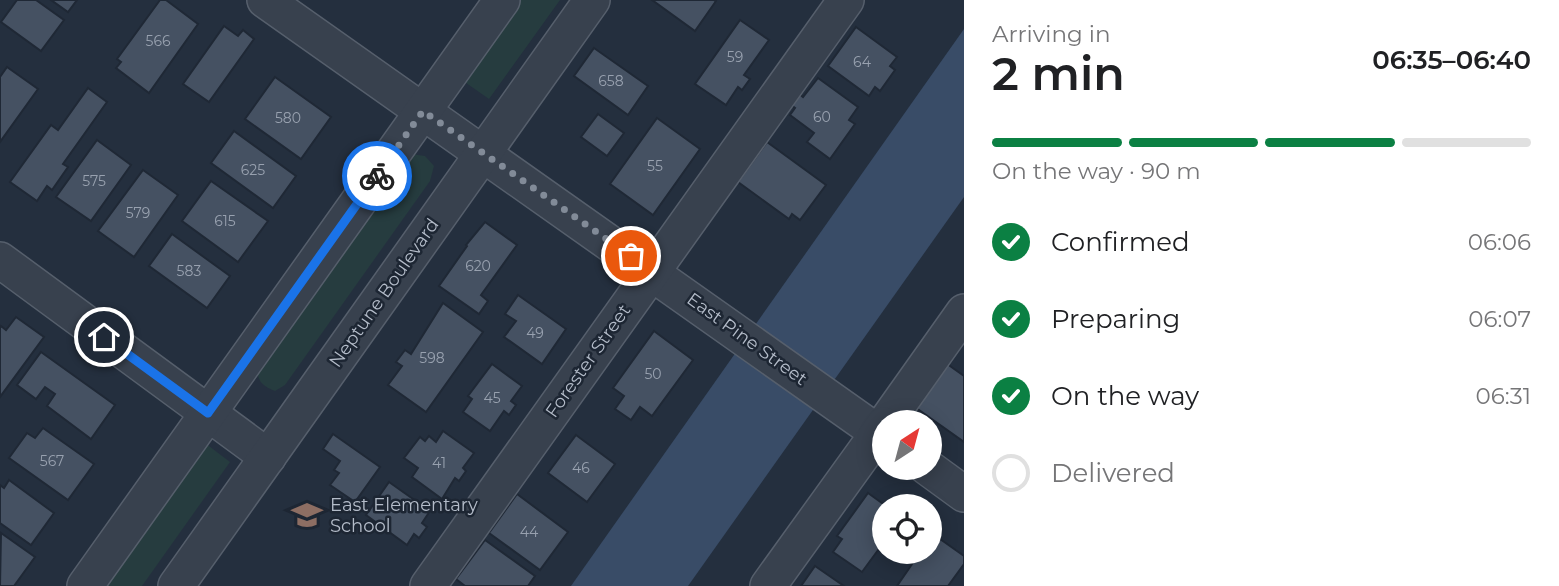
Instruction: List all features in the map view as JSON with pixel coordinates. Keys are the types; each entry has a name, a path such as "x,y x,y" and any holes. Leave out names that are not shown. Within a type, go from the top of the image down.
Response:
{"street":[{"name":"East Pine Street","path":"265,0 850,412 872,423"},
{"path":"85,586 502,0"},
{"name":"Neptune Boulevard","path":"176,586 592,0"},
{"name":"Forester Street","path":"428,586 846,0"},
{"path":"0,260 268,457"},
{"path":"896,410 964,312"},
{"path":"768,586 872,444"},
{"path":"942,478 964,494"}],"green space":[{"path":"514,0 560,0 489,99 459,78"},
{"path":"411,154 425,156 434,166 430,181 285,385 275,391 266,386 260,381 257,364"},
{"path":"201,440 230,462 142,586 98,586"}],"water":[{"path":"964,29 964,197 688,586 571,586"}],"building":[{"path":"17,0 36,0 64,20 41,51 1,22"},
{"path":"51,0 77,0 68,12"},
{"path":"160,0 166,0 198,24 149,93 116,68 121,62 117,59"},
{"path":"652,0 714,0 716,1 695,31"},
{"path":"740,20 769,40 744,75 750,79 742,90 738,87 726,105 695,84"},
{"path":"224,26 238,36 243,30 254,39 209,102 183,84"},
{"path":"856,27 897,57 890,66 895,70 880,91 875,87 869,96 828,66"},
{"path":"594,48 648,86 628,115 574,76"},
{"path":"7,67 38,89 0,142 0,77"},
{"path":"275,77 331,117 301,159 245,119"},
{"path":"818,78 858,107 849,120 855,124 830,159 807,142 814,133 790,115 795,108 790,104 798,93 803,97"},
{"path":"88,88 107,102 63,164 68,167 52,190 47,186 37,201 10,182 51,125 58,130"},
{"path":"598,114 624,133 607,156 581,137"},
{"path":"657,118 700,149 653,215 610,184"},
{"path":"234,131 296,176 273,208 211,163"},
{"path":"97,140 131,165 91,221 56,197"},
{"path":"767,142 826,185 800,220 792,214 789,219 738,182"},
{"path":"143,170 178,195 134,257 98,231"},
{"path":"211,181 268,221 238,262 182,221"},
{"path":"485,222 517,245 481,295 488,301 479,314 439,286"},
{"path":"172,234 230,276 207,308 149,266"},
{"path":"518,295 566,329 542,364 504,337 516,321 505,314"},
{"path":"443,303 483,332 426,412 388,385 402,366 396,362 405,350 411,354"},
{"path":"16,317 44,337 0,397 0,328 1,326 6,330"},
{"path":"654,331 693,360 652,416 640,407 631,420 615,409 624,396 613,388"},
{"path":"41,352 115,405 91,439 47,406 55,394 45,387 36,399 17,385"},
{"path":"943,361 964,376 964,442 942,426 942,410 919,410 912,405"},
{"path":"492,364 522,386 511,401 516,405 509,415 504,411 490,431 463,412 472,399 468,396"},
{"path":"43,428 94,464 68,500 9,458 27,433 35,438"},
{"path":"443,431 474,453 463,468 466,471 459,481 455,478 442,499 412,477 418,468 404,458 420,437 425,441 429,436 436,442"},
{"path":"333,434 380,467 355,502 330,485 339,473 334,470 340,461 323,449"},
{"path":"576,435 615,464 587,502 548,473"},
{"path":"9,480 54,513 31,545 0,523 0,485 4,488"},
{"path":"389,482 430,511 422,523 427,527 419,538 414,534 407,545 366,515"},
{"path":"868,493 872,496 872,558 862,572 833,552 842,539 837,536"},
{"path":"517,494 568,532 540,570 489,533"},
{"path":"1,533 35,557 14,586 0,586"},
{"path":"485,540 535,576 528,586 465,586 456,579"},
{"path":"942,540 964,556 964,564 948,586 897,586 912,564 942,564"},
{"path":"815,566 844,586 801,586"}],"way so far":[{"path":"377,176 423,111 631,256"}],"place":[{"name":"East Elementary School","path":"307,515"}],"route":[{"path":"104,337 208,413 377,176"}]}
